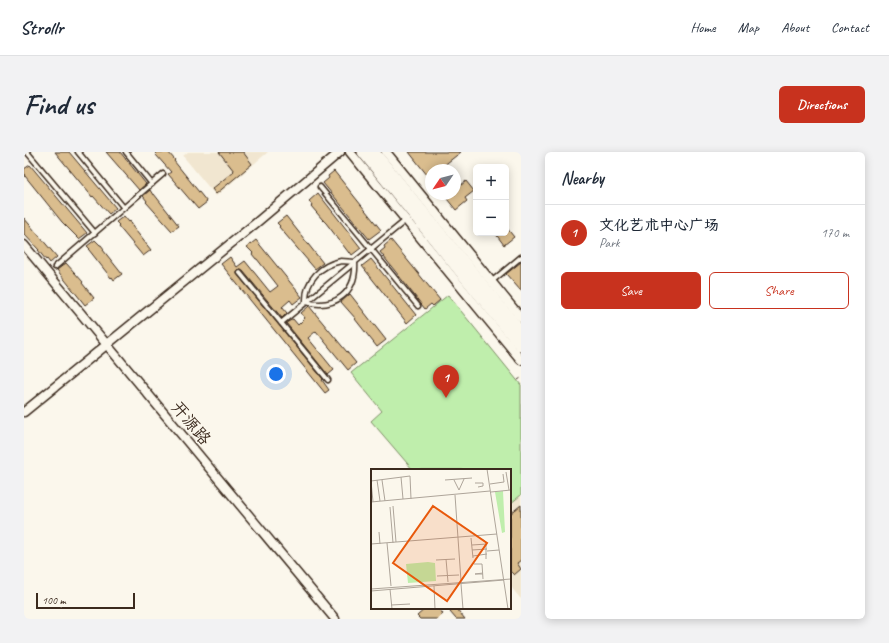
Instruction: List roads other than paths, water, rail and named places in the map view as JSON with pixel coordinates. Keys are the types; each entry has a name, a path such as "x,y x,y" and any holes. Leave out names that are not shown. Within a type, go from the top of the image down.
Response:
{"main road":[{"path":"363,152 521,346"},
{"path":"374,152 488,284 521,332"}],"street":[{"path":"24,412 256,223 340,152"},
{"path":"350,152 521,360"},
{"path":"386,152 488,284 521,318"},
{"name":"开源路","path":"24,245 335,619"}],"lane":[{"path":"24,155 28,152 95,233"},
{"path":"78,152 124,208"},
{"path":"126,152 152,184"},
{"path":"55,267 163,174"},
{"path":"320,186 418,306"},
{"path":"282,323 406,220"},
{"path":"488,284 521,257"},
{"path":"306,302 311,280 324,267 341,261 355,262"},
{"path":"306,302 320,305 327,304 345,294 355,276 355,262"},
{"path":"240,273 328,380"}],"place":[{"name":"文化艺术中心广场","path":"446,398"}]}
